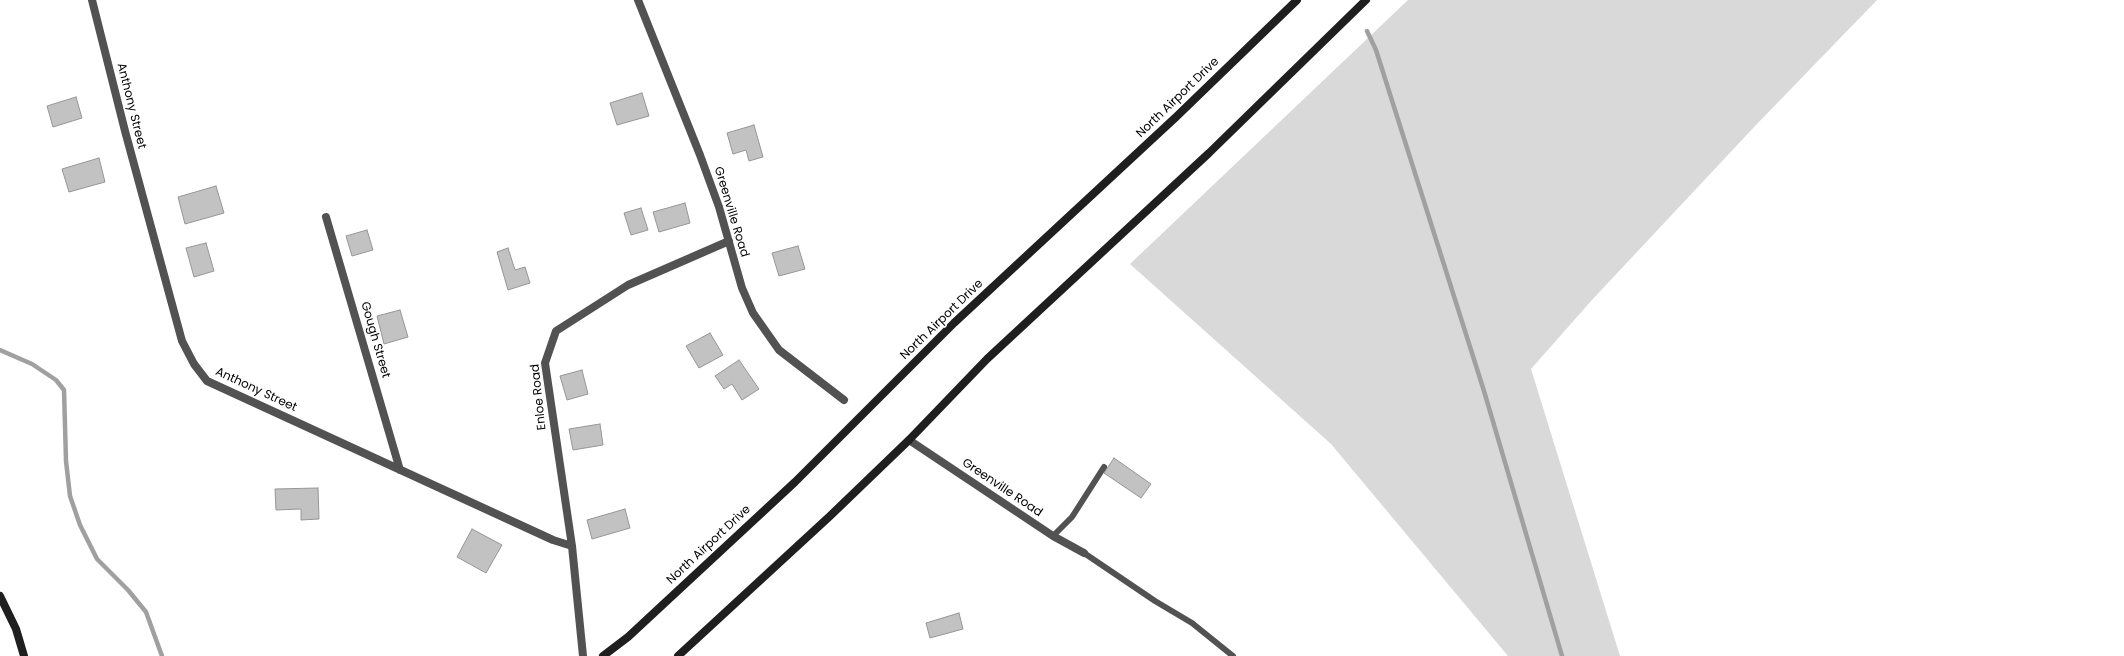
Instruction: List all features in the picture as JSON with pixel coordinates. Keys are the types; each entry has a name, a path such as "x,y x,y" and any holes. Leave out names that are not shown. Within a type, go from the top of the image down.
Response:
{"main road":[{"name":"North Airport Drive","path":"603,656 628,637 790,487 954,323 1176,118 1297,0"},
{"path":"678,656 909,440 987,359 1209,153 1366,0"},
{"path":"0,596 11,616 24,656"}],"street":[{"name":"Anthony Street","path":"92,0 125,130 182,341 194,364 208,381 553,540 572,546"},
{"name":"Greenville Road","path":"638,0 700,155 729,241 747,302 768,336 788,358 844,400"},
{"name":"Gough Street","path":"326,217 400,470"},
{"name":"Enloe Road","path":"582,656 572,546 545,363 556,330 628,285 729,241"},
{"name":"Greenville Road","path":"909,440 1053,536 1084,553"}],"lane":[{"path":"1053,536 1072,517 1104,467"},
{"path":"1084,553 1155,601 1192,623 1234,656"}],"shaded area":[{"path":"1408,0 1877,0 1756,125 1591,301 1531,369 1620,656 1508,656 1331,444 1130,264"}],"building":[{"path":"642,93 649,116 617,125 610,103"},
{"path":"76,97 82,118 53,127 47,106"},
{"path":"754,125 763,157 749,161 746,150 733,154 727,133"},
{"path":"99,158 105,182 69,192 62,169"},
{"path":"216,186 224,213 185,224 178,197"},
{"path":"685,203 690,223 659,232 653,212"},
{"path":"641,208 648,230 631,235 624,213"},
{"path":"367,230 373,250 352,256 346,236"},
{"path":"206,243 214,271 194,277 186,248"},
{"path":"798,246 805,269 779,276 772,253"},
{"path":"508,248 515,270 525,267 530,283 508,290 497,252"},
{"path":"400,310 408,337 384,344 377,316"},
{"path":"710,333 723,355 699,368 686,346"},
{"path":"739,360 759,389 742,400 732,384 724,389 715,376"},
{"path":"582,370 588,394 567,400 560,376"},
{"path":"600,424 603,445 573,450 569,429"},
{"path":"1114,458 1151,484 1141,498 1104,473"},
{"path":"318,488 319,519 301,520 301,509 276,510 275,489"},
{"path":"625,509 630,528 592,539 587,520"},
{"path":"472,529 502,545 486,573 457,557"},
{"path":"959,613 963,629 930,638 926,623"}],"waterway":[{"path":"1367,31 1376,50 1484,391 1562,656"},
{"path":"0,350 32,364 56,380 64,390 66,461 70,496 80,525 97,559 128,590 146,612 162,656"}]}
